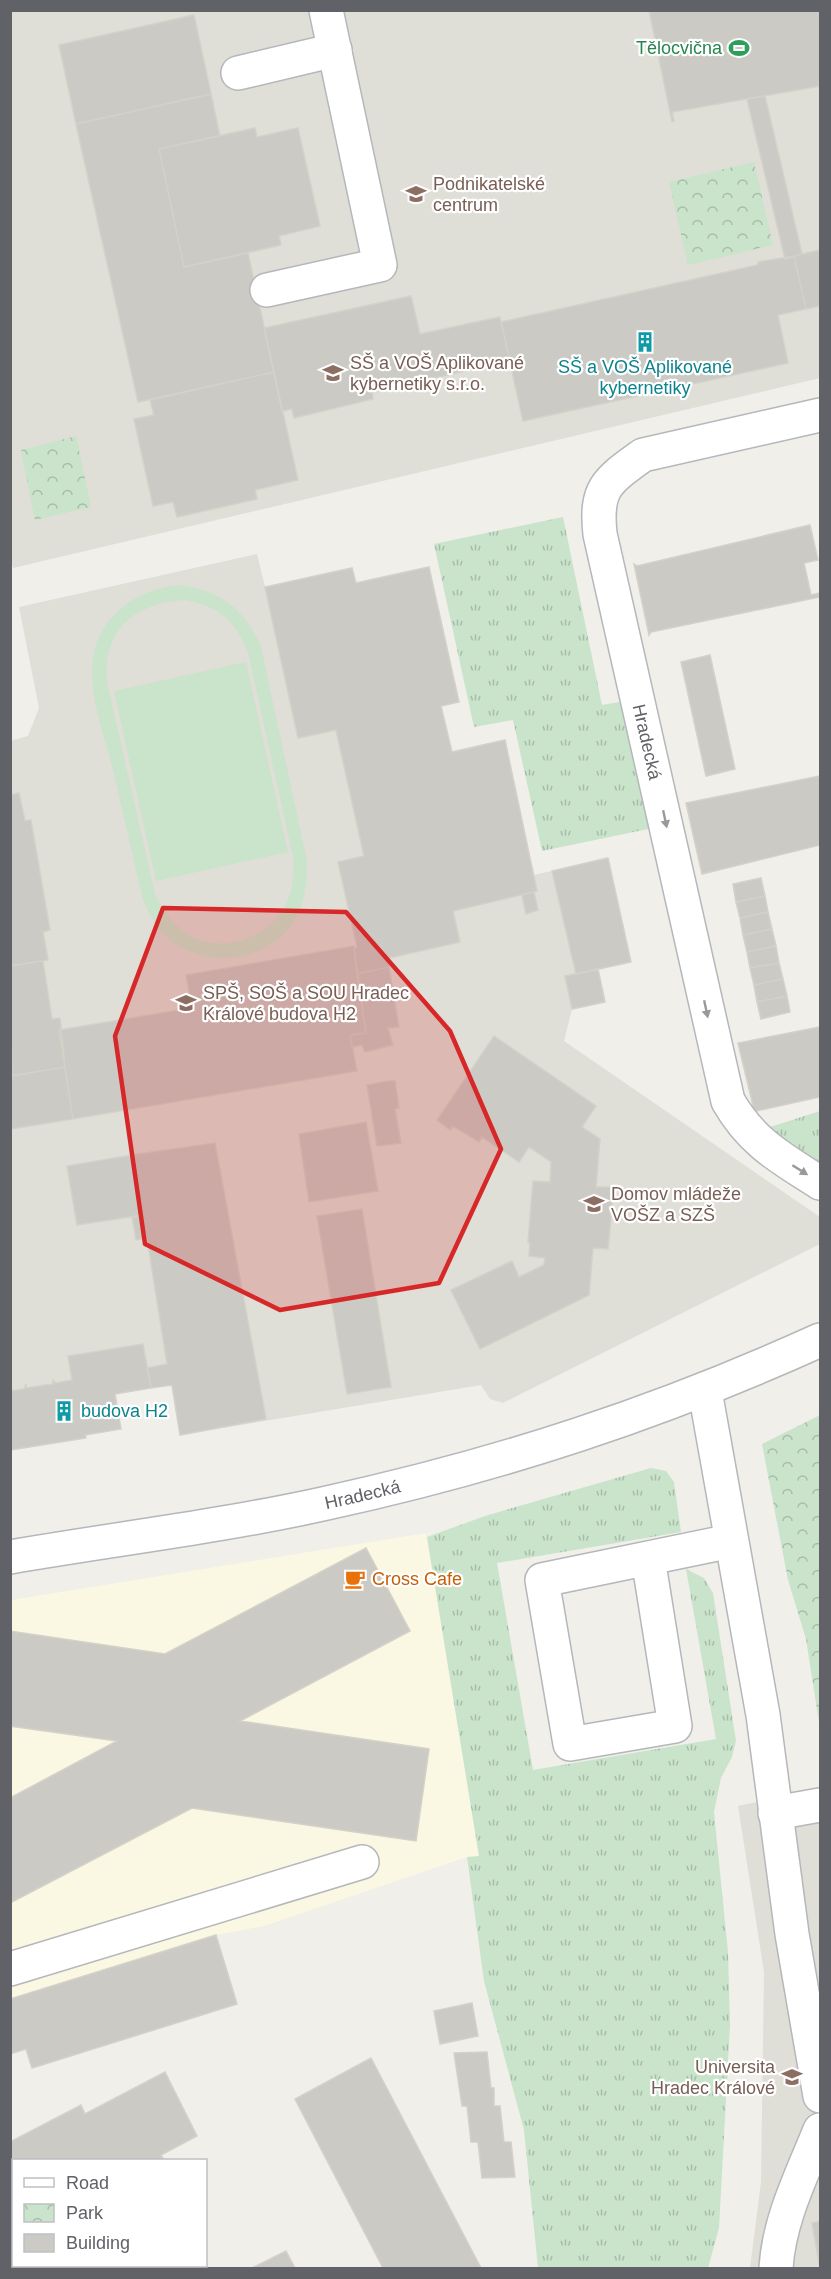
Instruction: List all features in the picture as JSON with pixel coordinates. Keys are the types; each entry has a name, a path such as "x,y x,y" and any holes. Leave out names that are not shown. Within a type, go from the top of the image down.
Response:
{"street":[{"path":"267,290 380,265 326,10"},
{"path":"238,73 334,50"},
{"name":"Hradecká","path":"820,415 643,456 619,472 601,494 598,515 600,534 728,1101 753,1137 820,1183"},
{"name":"Hradecká","path":"10,1557 325,1504 386,1490 570,1440 705,1391 820,1340"},
{"path":"705,1391 763,1715 792,1934 820,2096"},
{"path":"648,1557 675,1726 570,1744 542,1580 648,1557 731,1541"},
{"path":"775,1813 820,1805"},
{"path":"10,1970 362,1862"},
{"path":"776,2268 777,2248 787,2212 820,2130"}],"highlighted area":[{"path":"163,908 346,912 450,1031 501,1149 439,1283 280,1310 145,1244 115,1036"}],"shaded area":[{"name":"Podnikatelské centrum","path":"10,11 820,11 820,378 13,568 10,557"},
{"path":"257,554 265,587 352,568 356,583 429,567 459,702 441,706 451,752 505,740 534,875 552,871 576,974 565,977 572,1009 564,1041 820,1217 820,1244 503,1403 490,1399 481,1385 180,1435 171,1385 115,1394 121,1429 86,1435 86,1438 11,1450 10,741 28,736 39,708 19,607"},
{"path":"426,1533 479,1857 467,1857 264,1926 216,1935 11,1999 11,1600"},
{"name":"Universita Hradec Králové","path":"820,1789 820,2268 750,2268 761,2182 764,1972 738,1806"}],"green space":[{"path":"754,162 773,245 688,265 669,182"},
{"path":"76,436 91,507 35,520 21,450"},
{"path":"563,517 602,705 625,701 653,828 542,851 513,720 474,727 434,544"},
{"path":"180,585 219,597 239,612 255,634 261,647 307,861 306,886 292,924 280,938 265,948 231,958 195,953 179,946 164,935 143,900 94,693 92,667 94,650 100,634 109,621 132,600 163,588","holes":["186,600 208,606 225,617 238,632 248,652 294,862 290,892 279,915 257,934 228,943 199,940 186,933 168,916 155,894 107,682 110,647 126,622 152,606"]},
{"path":"246,662 288,852 156,881 114,691"},
{"path":"820,1111 820,1165 767,1128"},
{"path":"820,1415 820,1729 806,1639 788,1580 762,1444"},
{"path":"651,1468 666,1471 674,1482 681,1532 497,1563 533,1770 716,1739 686,1569 704,1578 713,1593 736,1741 732,1757 721,1778 714,1812 728,1952 730,2025 719,2228 708,2268 538,2268 524,2130 484,1981 467,1857 479,1856 427,1537 485,1516"}],"building":[{"name":"Tělocvična","path":"649,10 820,10 820,86 672,112 674,121 672,122"},
{"path":"194,15 211,94 76,124 59,45"},
{"path":"211,94 220,136 159,149 184,267 248,253 274,372 138,402 76,124"},
{"path":"765,96 802,254 785,259 747,99"},
{"path":"255,128 257,137 298,128 320,226 279,236 281,245 184,267 159,149"},
{"path":"820,250 820,306 806,309 794,256"},
{"name":"SŠ a VOŠ Aplikované kybernetiky","path":"794,256 806,309 778,315 788,363 523,421 501,322 758,265 758,262"},
{"path":"411,296 420,334 500,317 510,361 372,392 373,399 294,418 292,409 282,411 264,328"},
{"path":"274,372 298,480 255,490 257,499 177,517 173,502 153,506 134,419 154,415 150,400"},
{"path":"810,525 818,560 804,563 811,595 820,593 820,597 651,632 649,635 634,564 637,566"},
{"path":"429,567 459,702 441,706 452,752 505,740 537,891 453,911 460,942 389,958 389,967 357,974 354,949 357,947 338,862 364,856 336,730 298,738 265,587 352,568 356,583"},
{"path":"710,655 735,769 706,776 681,662"},
{"path":"820,776 820,845 702,874 686,803"},
{"path":"19,793 25,821 31,820 50,930 43,932 48,960 10,966 10,795"},
{"path":"608,858 631,962 576,974 552,871"},
{"path":"761,878 765,896 736,902 733,884"},
{"path":"534,892 538,910 526,914 522,895"},
{"path":"765,896 768,912 740,918 736,902"},
{"path":"768,912 772,929 743,935 740,918"},
{"path":"772,929 776,946 747,952 743,935"},
{"path":"354,946 366,1033 350,1035 357,1071 73,1119 59,1030 192,1008 186,975"},
{"path":"776,946 779,963 750,968 747,952"},
{"path":"43,961 52,1019 60,1018 65,1067 12,1076 10,966"},
{"path":"779,963 783,979 754,985 750,968"},
{"path":"389,967 399,1027 388,1028 393,1045 365,1052 362,1045 352,1047 350,1035 366,1033 357,974"},
{"path":"598,969 605,1002 572,1009 565,976"},
{"path":"783,979 787,996 757,1002 754,985"},
{"path":"787,996 790,1012 761,1019 757,1002"},
{"path":"820,1027 820,1097 756,1111 755,1114 738,1043"},
{"path":"494,1036 596,1106 582,1127 600,1139 596,1187 612,1187 612,1209 608,1249 593,1248 589,1295 480,1349 451,1290 512,1261 519,1277 544,1265 545,1258 529,1256 530,1243 528,1243 533,1181 550,1182 551,1162 529,1147 519,1162 482,1137 479,1142 453,1126 450,1130 437,1120"},
{"path":"65,1067 73,1119 10,1129 10,1076"},
{"path":"395,1081 399,1108 395,1109 401,1143 377,1146 367,1085"},
{"path":"366,1122 378,1191 309,1202 299,1134"},
{"path":"215,1143 266,1419 180,1435 172,1385 151,1388 147,1368 167,1364 147,1238 136,1240 132,1217 142,1215 132,1155"},
{"path":"132,1155 142,1215 77,1225 67,1166"},
{"path":"362,1209 391,1387 347,1394 317,1216"},
{"name":"budova H2","path":"143,1344 151,1388 115,1394 121,1429 85,1435 86,1438 10,1450 10,1391 24,1389 26,1384 26,1388 53,1384 53,1380 56,1383 72,1380 68,1356"},
{"path":"366,1548 410,1631 240,1721 429,1749 416,1841 192,1808 10,1903 10,1798 117,1741 10,1726 10,1631 165,1654"},
{"path":"216,1935 237,2004 32,2068 26,2049 10,2054 10,1999"},
{"path":"472,2003 478,2036 440,2044 434,2011"},
{"path":"487,2052 491,2088 494,2088 494,2106 500,2106 504,2142 511,2142 515,2177 482,2178 478,2142 471,2142 467,2106 462,2106 454,2053"},
{"path":"371,2058 481,2268 383,2268 295,2099"},
{"path":"165,2072 197,2136 161,2155 163,2159 12,2159 12,2207 10,2204 10,2142 81,2105 85,2114"},
{"path":"820,2221 820,2268 812,2223"},
{"path":"286,2251 295,2268 252,2268"},
{"path":"43,2267 181,2267 178,2268"}],"place":[{"name":"Tělocvična","path":"739,48"},
{"name":"Podnikatelské centrum","path":"416,194"},
{"name":"SŠ a VOŠ Aplikované kybernetiky","path":"645,342"},
{"name":"SŠ a VOŠ Aplikované kybernetiky s.r.o.","path":"333,373"},
{"name":"SPŠ, SOŠ a SOU Hradec Králové budova H2","path":"186,1003"},
{"name":"Domov mládeže VOŠZ a SZŠ","path":"594,1204"},
{"name":"budova H2","path":"64,1411"},
{"name":"Cross Cafe","path":"355,1579"},
{"name":"Universita Hradec Králové","path":"792,2077"}]}
